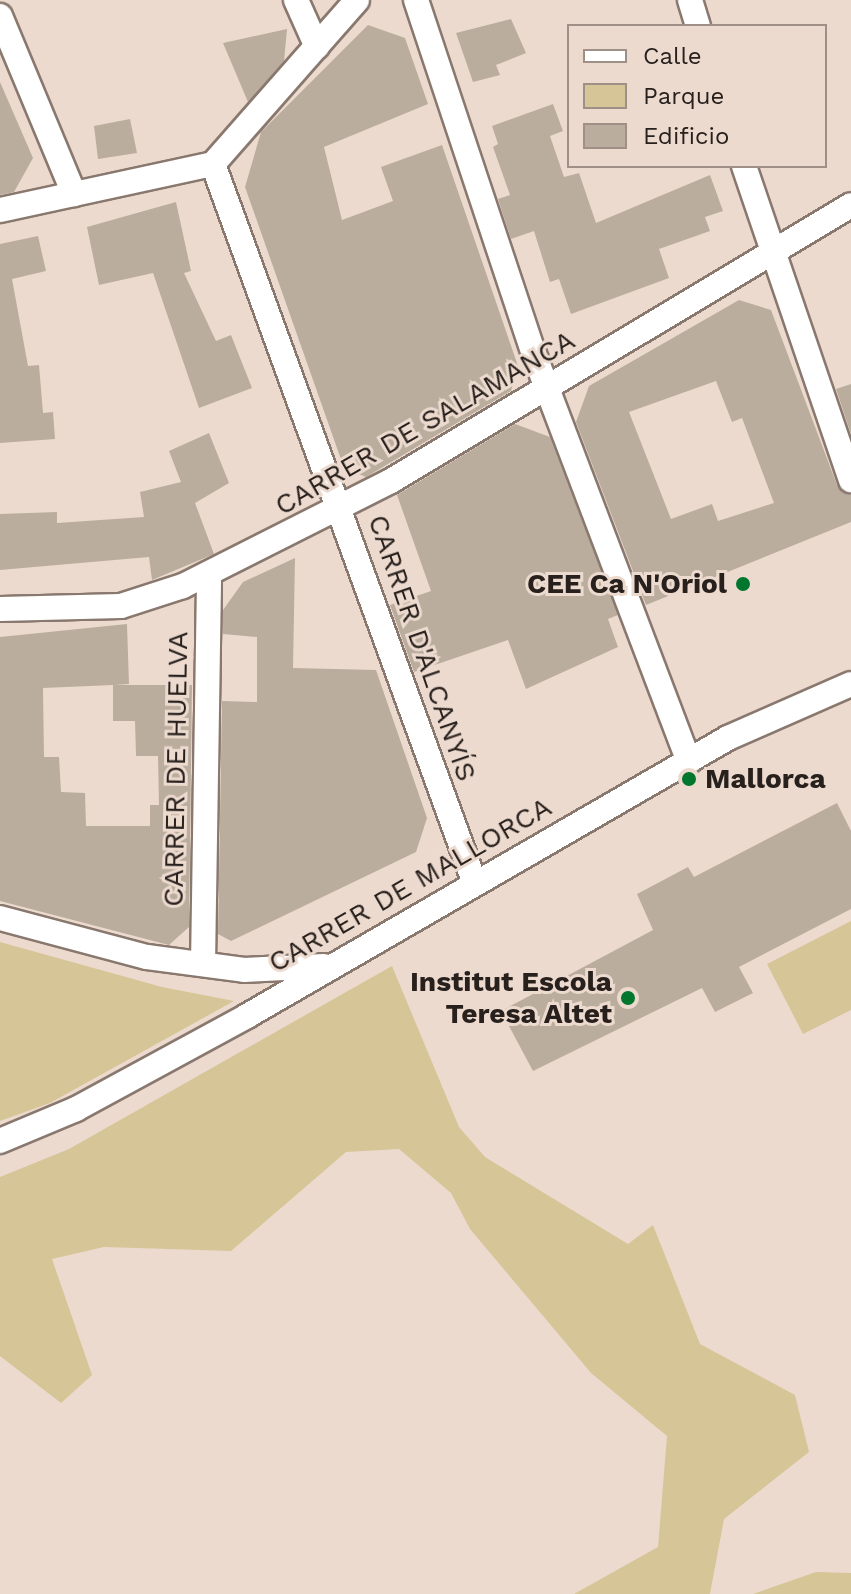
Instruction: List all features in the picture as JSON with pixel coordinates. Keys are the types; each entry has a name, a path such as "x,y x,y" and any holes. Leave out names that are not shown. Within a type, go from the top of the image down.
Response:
{"street":[{"path":"296,0 317,47"},
{"path":"0,210 213,164 357,0"},
{"path":"416,0 547,389 689,761"},
{"path":"690,0 697,24"},
{"path":"0,16 74,194"},
{"name":"CARRER D'ALCANYÍS","path":"213,164 341,508 474,881"},
{"path":"745,168 851,480"},
{"name":"CARRER DE SALAMANCA","path":"0,609 121,606 209,574 341,508 547,389 851,205"},
{"name":"CARRER DE HUELVA","path":"203,964 209,574"},
{"name":"CARRER DE MALLORCA","path":"0,1141 76,1109 689,761 851,684"},
{"path":"0,918 203,964 326,966"}],"green space":[{"path":"851,921 851,1010 803,1034 767,964"},
{"path":"0,942 162,987 234,1001 50,1103 0,1121"},
{"path":"392,966 459,1127 485,1157 628,1244 653,1225 700,1344 795,1395 809,1452 724,1519 710,1594 574,1594 658,1547 667,1436 591,1373 470,1229 451,1193 399,1149 346,1152 231,1251 104,1247 52,1259 92,1375 61,1403 0,1356 0,1177 69,1149"},
{"path":"816,1572 851,1573 851,1594 753,1594"}],"building":[{"path":"511,19 526,53 496,65 500,75 473,82 456,33"},
{"path":"368,25 405,38 428,104 324,147 342,220 393,201 381,167 442,145 518,366 511,391 366,477 344,468 245,187 261,132"},
{"path":"287,29 284,61 248,102 223,43"},
{"path":"0,82 33,158 14,192 0,195"},
{"path":"553,104 563,131 550,136 564,177 579,173 596,223 710,175 723,211 705,217 710,231 659,249 669,278 571,314 559,279 550,282 534,231 511,239 498,199 510,195 493,147 498,144 492,126"},
{"path":"130,119 137,153 98,159 94,126"},
{"path":"176,202 191,271 184,273 216,341 231,335 252,388 199,408 153,273 99,285 87,227"},
{"path":"38,236 46,271 12,279 28,366 39,365 43,413 53,412 55,439 0,443 0,244"},
{"path":"739,300 771,310 837,485 851,495 851,522 646,605 576,422 589,386","holes":["716,381 732,422 742,418 774,503 718,521 712,504 671,519 629,412"]},
{"path":"851,384 851,434 836,389"},
{"path":"515,424 550,437 618,615 608,619 618,647 526,689 508,640 414,672 390,605 431,591 397,495"},
{"path":"209,433 229,483 195,503 214,554 152,580 149,557 0,570 0,514 57,512 57,523 144,517 140,492 181,482 169,451"},
{"path":"295,558 293,668 376,670 427,818 416,852 231,941 218,934 222,701 257,702 257,637 223,634 223,610 243,582"},
{"path":"127,624 129,684 114,685 192,685 189,927 169,945 0,901 0,637","holes":["113,685 113,721 135,721 136,756 158,756 159,805 150,805 150,826 86,826 85,793 61,792 59,757 44,757 43,688"]},
{"path":"837,803 851,831 851,909 739,967 753,993 715,1012 702,988 533,1071 501,1011 653,930 637,894 688,867 694,877"}],"place":[{"name":"CEE Ca N'Oriol","path":"743,584"},
{"name":"Mallorca","path":"689,779"},
{"name":"Institut Escola Teresa Altet","path":"628,998"}]}
